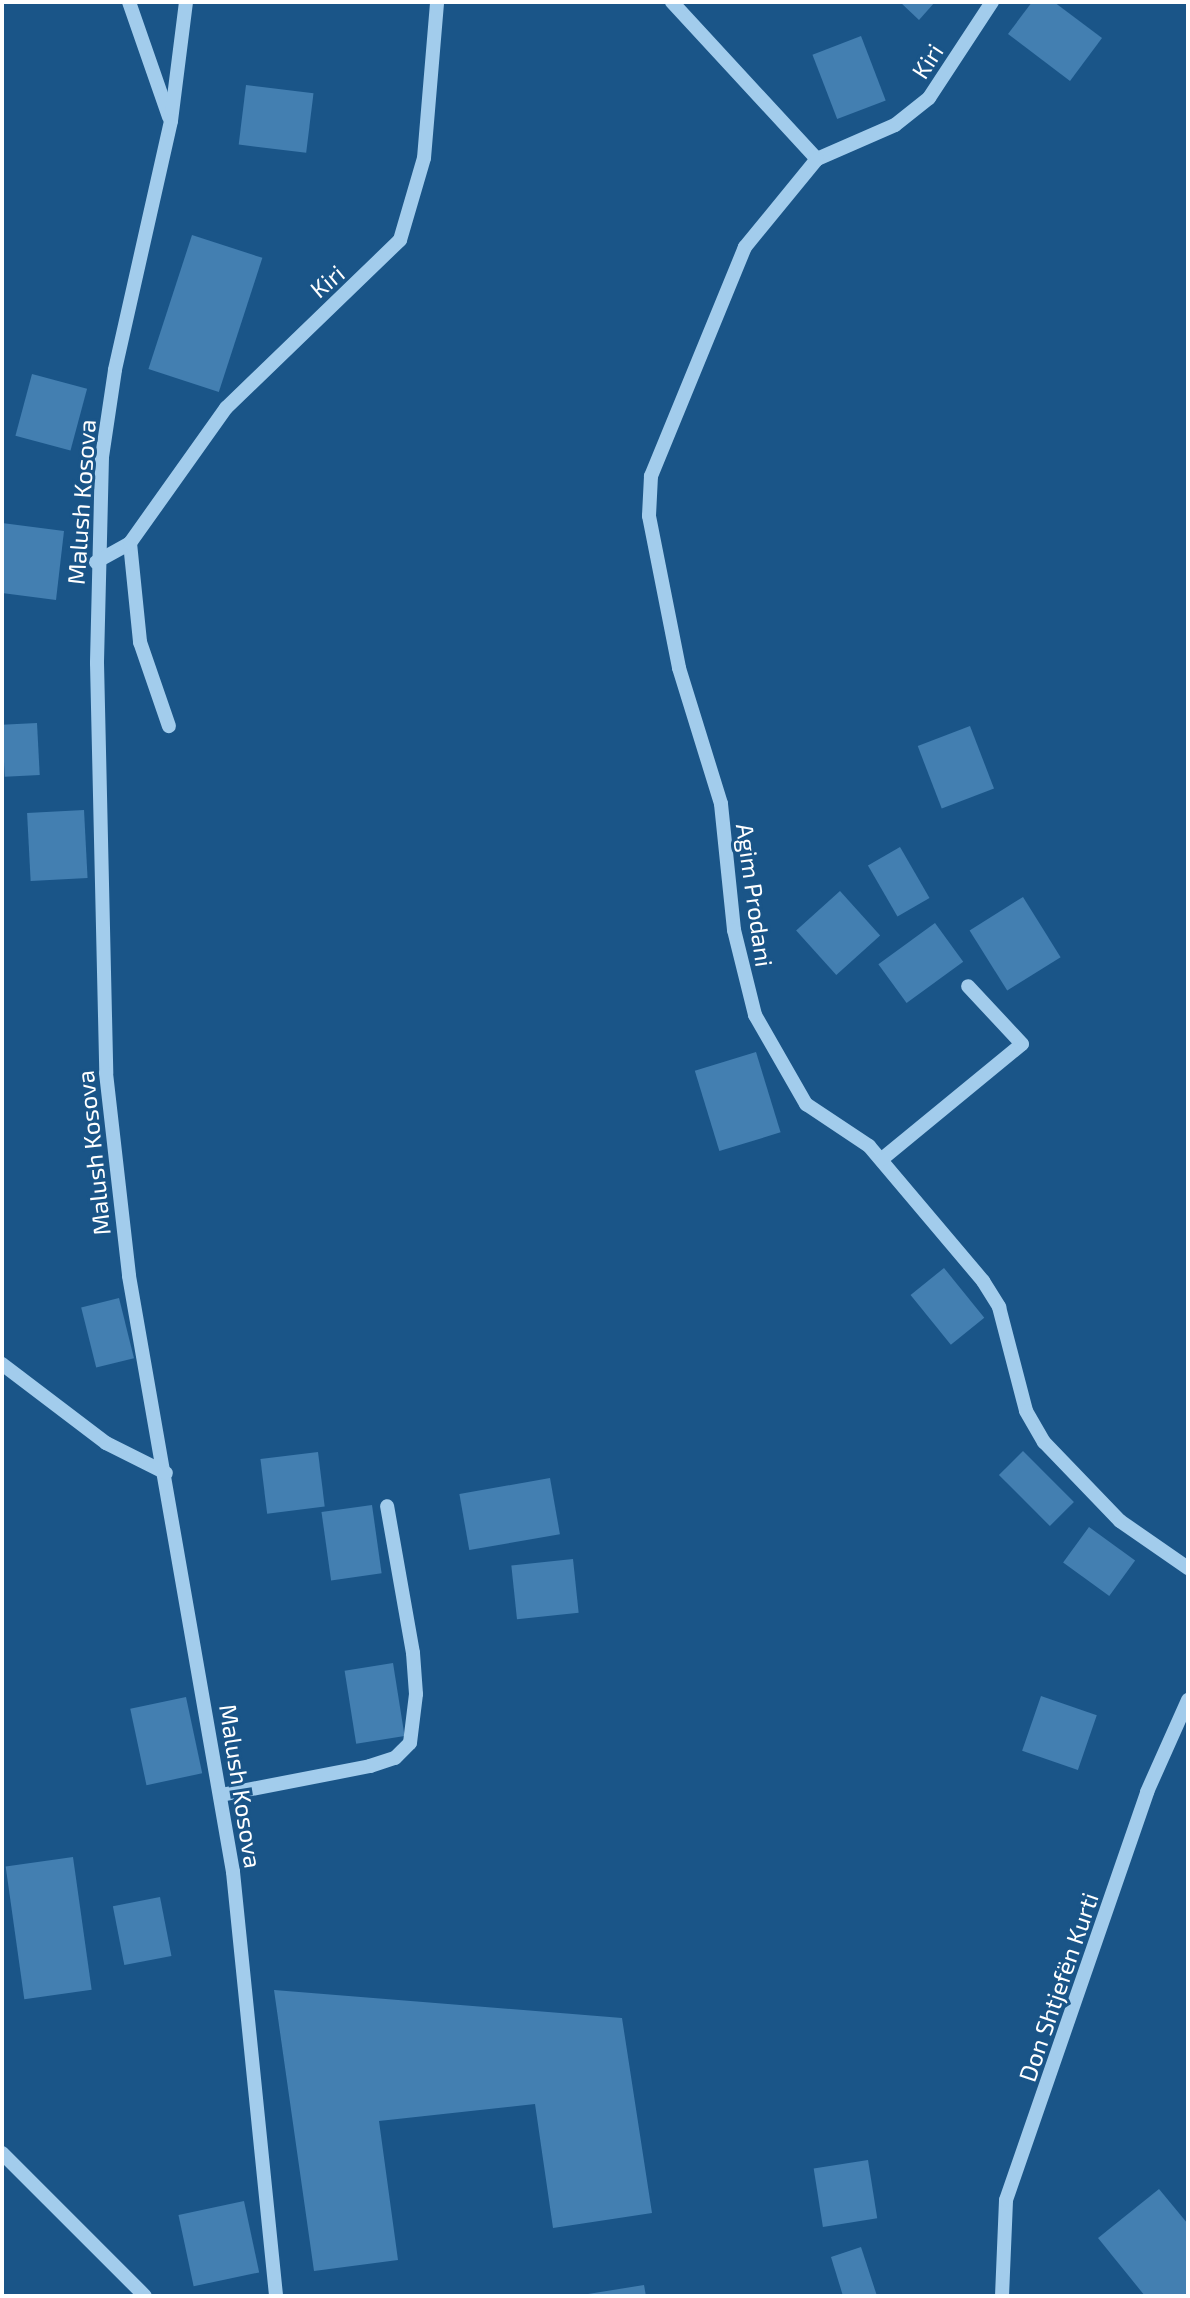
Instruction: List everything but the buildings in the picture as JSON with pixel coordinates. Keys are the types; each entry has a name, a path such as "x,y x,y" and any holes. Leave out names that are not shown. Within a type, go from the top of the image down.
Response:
{"street":[{"path":"129,2 171,121"},
{"name":"Malush Kosova","path":"186,2 171,121 115,370 102,457 96,562 112,1157 221,1795 247,1997 276,2296"},
{"name":"Kiri","path":"96,562 130,543 226,408 400,240 424,158 437,2"},
{"path":"672,2 817,159"},
{"name":"Kiri","path":"817,159 895,125 929,98 992,2"},
{"name":"Agim Prodani","path":"817,159 745,247 651,476 649,516 679,668 721,804 734,930 755,1015 806,1104 882,1159 983,1281 999,1307 1026,1411 1044,1442 1120,1521 1188,1568"},
{"path":"130,543 140,642 169,726"},
{"path":"882,1159 1022,1044 968,986"},
{"path":"2,1364 106,1443 166,1473"},
{"path":"221,1795 370,1766 395,1758 410,1743 416,1694 413,1653 387,1506"},
{"name":"Don Shtjefën Kurti","path":"1002,2296 1006,2200 1147,1792 1188,1700"},
{"path":"2,2153 145,2296"}]}
